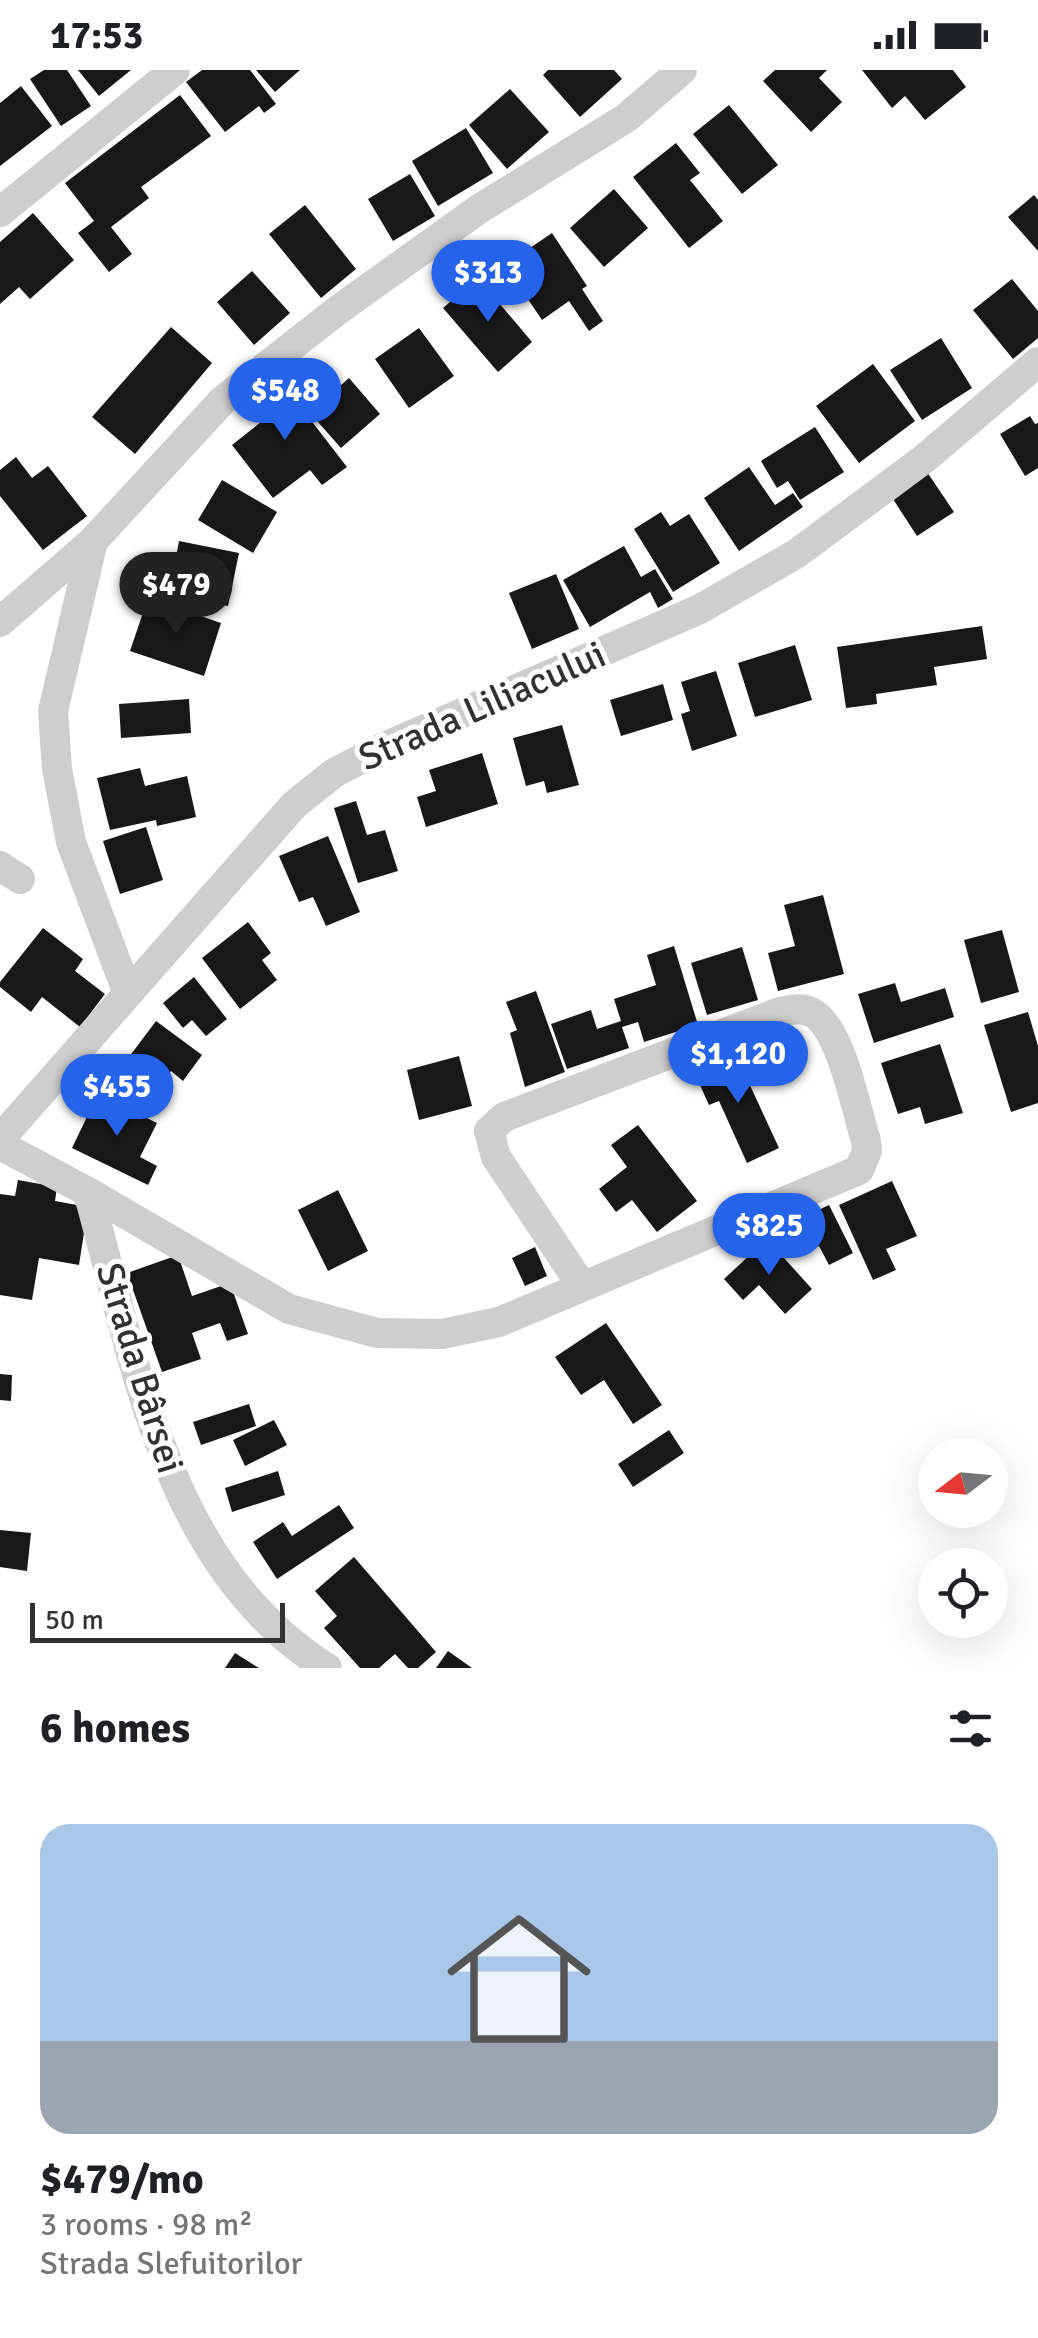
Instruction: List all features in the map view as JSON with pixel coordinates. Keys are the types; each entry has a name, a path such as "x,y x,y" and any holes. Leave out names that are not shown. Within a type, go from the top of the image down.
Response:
{"street":[{"path":"0,212 175,70"},
{"path":"0,622 93,542 224,400 338,310 479,209 626,118 682,70"},
{"name":"Strada Liliacului","path":"0,1142 127,991 294,804 334,773 382,748 700,609 796,554 924,459 1038,362"},
{"path":"93,542 53,711 57,769 71,842 127,991"},
{"path":"0,1142 289,1309 377,1333 442,1334 499,1322 859,1170 867,1151 866,1141 835,1039 822,1020 798,1008 780,1012 504,1116 490,1131 496,1157 582,1286"},
{"name":"Strada Bârsei","path":"88,1192 162,1456 183,1502 208,1547 236,1584 300,1651 327,1668"}],"building":[{"path":"44,70 67,70 91,106 61,126 30,79"},
{"path":"78,70 131,70 99,96"},
{"path":"202,70 250,70 276,104 264,113 259,106 225,132 186,82"},
{"path":"256,70 300,70 275,92"},
{"path":"548,70 614,70 622,79 580,117 543,75"},
{"path":"775,70 827,70 819,78 842,102 811,132 763,81"},
{"path":"862,70 953,70 966,87 925,120 905,96 892,108"},
{"path":"21,86 52,126 0,166 0,103"},
{"path":"510,89 549,132 507,169 469,125"},
{"path":"180,95 211,136 141,187 149,198 111,227 132,254 109,272 78,233 94,221 65,183"},
{"path":"729,105 778,165 742,194 693,134"},
{"path":"466,128 493,173 438,206 412,161"},
{"path":"676,143 700,173 690,180 723,221 689,248 633,177"},
{"path":"410,174 435,216 393,241 368,199"},
{"path":"614,189 648,228 604,267 570,228"},
{"path":"1034,195 1038,200 1038,251 1008,217"},
{"path":"305,205 356,269 321,298 269,234"},
{"path":"33,213 74,260 30,299 19,287 0,304 0,242"},
{"path":"552,233 587,286 582,289 603,321 589,331 569,301 542,320 505,265"},
{"path":"252,271 290,313 254,345 217,302"},
{"path":"478,278 532,342 498,372 443,308"},
{"path":"1012,279 1038,311 1038,338 1013,359 973,310"},
{"path":"171,327 212,363 135,454 92,417"},
{"path":"419,328 454,376 409,408 375,359"},
{"path":"941,338 972,388 922,420 890,370"},
{"path":"873,364 915,421 859,463 816,406"},
{"path":"349,378 380,414 341,448 310,413"},
{"path":"279,379 347,467 322,485 310,470 273,498 232,445 261,422 246,404"},
{"path":"1030,416 1038,423 1038,468 1025,476 1000,434"},
{"path":"815,427 844,472 800,500 788,481 777,488 761,461"},
{"path":"16,457 32,478 48,466 87,516 43,550 0,496 0,470"},
{"path":"749,467 775,505 793,493 803,507 739,551 704,498"},
{"path":"927,472 954,512 917,536 891,496"},
{"path":"222,480 277,512 253,553 198,520"},
{"path":"661,512 670,526 689,514 720,563 673,592 634,529"},
{"path":"179,541 239,553 228,606 169,594"},
{"path":"624,546 641,577 655,569 673,599 658,608 650,592 590,627 563,580"},
{"path":"556,574 579,629 532,649 509,593"},
{"path":"148,598 221,623 204,676 130,651"},
{"path":"982,626 987,659 934,667 937,685 876,694 877,704 846,708 837,647"},
{"path":"795,645 812,700 755,717 738,663"},
{"path":"716,671 737,736 692,751 681,714 690,711 681,682"},
{"path":"663,684 673,720 621,736 610,700"},
{"path":"189,699 191,733 121,738 119,704"},
{"path":"562,725 579,785 547,793 544,781 526,786 513,738"},
{"path":"482,753 498,804 426,827 417,797 436,791 429,770"},
{"path":"140,768 145,786 187,776 196,817 157,826 156,820 110,830 97,778"},
{"path":"356,801 367,835 385,830 398,871 358,883 334,808"},
{"path":"146,827 163,880 120,894 103,841"},
{"path":"328,836 360,912 326,926 313,897 299,902 279,856"},
{"path":"823,895 844,974 778,991 768,953 795,946 784,905"},
{"path":"248,922 271,953 262,960 277,980 240,1009 202,958"},
{"path":"43,928 83,959 75,971 105,994 80,1027 42,997 31,1012 0,987"},
{"path":"1002,930 1019,992 981,1003 964,940"},
{"path":"674,946 698,1025 644,1042 638,1022 622,1027 629,1048 567,1069 551,1024 591,1010 597,1029 621,1021 614,999 656,985 647,955"},
{"path":"742,947 758,1000 707,1015 691,963"},
{"path":"194,977 227,1019 206,1036 192,1020 183,1028 163,1003"},
{"path":"895,983 901,1002 945,988 954,1017 874,1043 858,994"},
{"path":"536,991 565,1072 525,1087 510,1033 517,1030 506,1002"},
{"path":"1028,1012 1038,1046 1038,1103 1011,1112 984,1025"},
{"path":"156,1021 202,1055 183,1081 171,1071 154,1094 120,1069"},
{"path":"940,1044 963,1113 925,1124 920,1107 898,1114 881,1063"},
{"path":"735,1053 779,1148 747,1163 719,1101 709,1105 694,1072"},
{"path":"459,1056 472,1106 419,1120 407,1070"},
{"path":"98,1094 157,1123 140,1157 157,1166 148,1185 72,1148"},
{"path":"638,1125 697,1201 657,1232 632,1200 616,1212 599,1189 627,1167 611,1145"},
{"path":"18,1180 57,1187 55,1201 88,1207 79,1265 39,1258 32,1300 0,1295 0,1194 15,1196"},
{"path":"892,1181 917,1236 886,1249 896,1270 873,1280 839,1205"},
{"path":"338,1190 368,1251 328,1271 298,1210"},
{"path":"829,1205 853,1253 829,1265 819,1246 793,1258 779,1229"},
{"path":"767,1239 812,1289 785,1314 759,1285 743,1300 724,1279"},
{"path":"535,1247 547,1276 525,1286 512,1258"},
{"path":"178,1255 192,1296 230,1283 248,1334 227,1341 220,1323 192,1333 201,1359 162,1372 127,1273"},
{"path":"606,1323 662,1405 633,1424 604,1380 581,1395 555,1357"},
{"path":"0,1374 12,1375 11,1401 0,1400"},
{"path":"249,1404 256,1426 201,1445 193,1422"},
{"path":"274,1420 287,1445 245,1466 233,1440"},
{"path":"669,1430 684,1453 633,1487 618,1464"},
{"path":"278,1471 285,1495 232,1512 225,1488"},
{"path":"339,1505 354,1528 277,1579 253,1542 283,1522 292,1536"},
{"path":"0,1530 31,1533 27,1571 0,1567"},
{"path":"354,1557 436,1652 418,1668 408,1668 395,1654 379,1668 360,1668 324,1628 337,1616 315,1591"},
{"path":"448,1651 472,1668 436,1668"},
{"path":"235,1653 259,1668 225,1668"}]}
